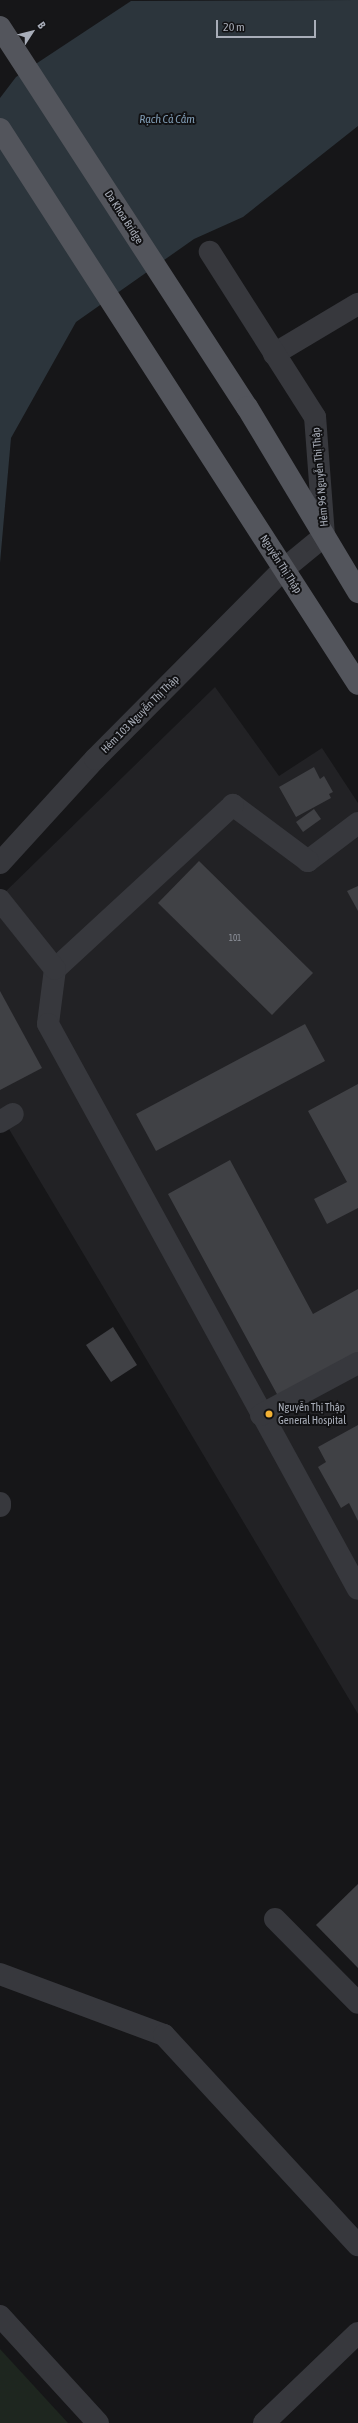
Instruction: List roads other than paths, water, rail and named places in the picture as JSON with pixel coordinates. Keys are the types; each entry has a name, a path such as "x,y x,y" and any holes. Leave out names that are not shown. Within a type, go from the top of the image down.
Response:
{"main road":[{"name":"Da Khoa Bridge","path":"0,27 247,407 324,536"},
{"name":"Nguyễn Thị Thập","path":"0,130 358,684"},
{"path":"324,536 358,592"}],"street":[{"name":"Hẻm 96 Nguyễn Thị Thập","path":"210,252 315,417 324,536 284,568"},
{"path":"274,354 358,304"},
{"name":"Hẻm 103 Nguyễn Thị Thập","path":"0,863 95,759 284,568"},
{"path":"358,823 308,861 233,805 55,969 48,1024 358,1589"},
{"path":"0,900 55,969"},
{"path":"261,1414 358,1362"},
{"path":"275,1919 358,2003"},
{"path":"0,1974 164,2035 358,2245"},
{"path":"0,2316 98,2423"},
{"path":"264,2423 358,2333"}],"water":[{"name":"Rạch Cả Cấm","path":"358,0 358,126 243,217 194,239 76,322 11,438 0,563 0,98 16,77 131,1"}],"place":[{"name":"Nguyễn Thị Thập General Hospital","path":"269,1414"}]}
